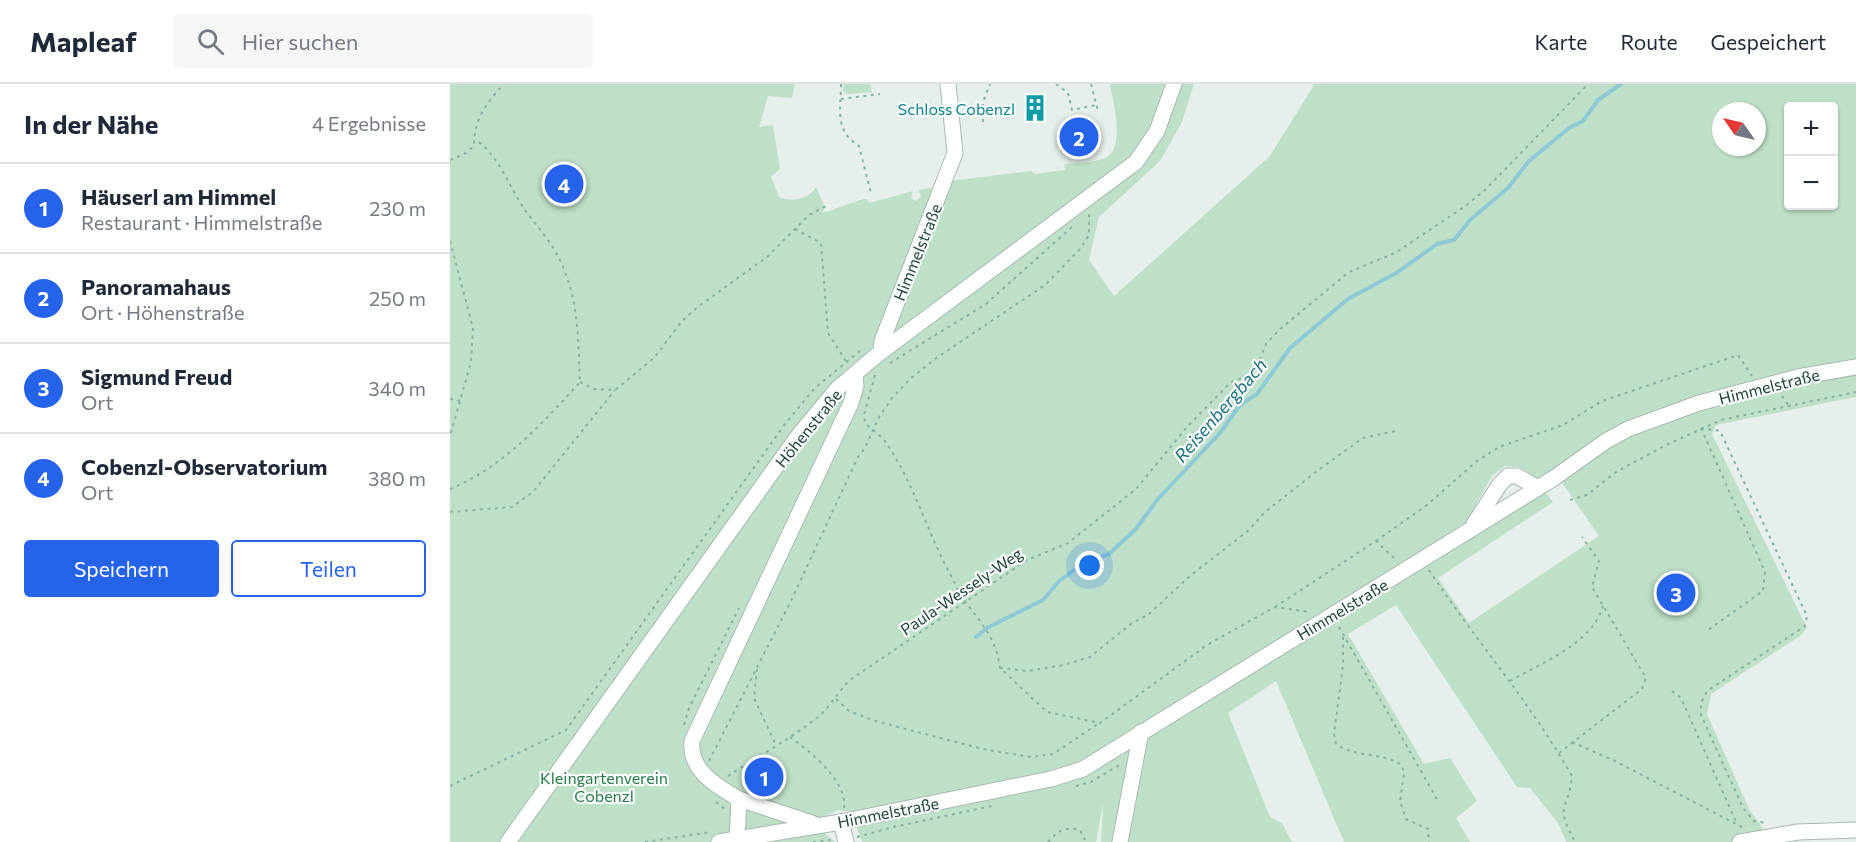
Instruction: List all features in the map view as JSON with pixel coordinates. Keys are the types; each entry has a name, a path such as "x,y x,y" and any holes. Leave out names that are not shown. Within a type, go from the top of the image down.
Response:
{"street":[{"name":"Himmelstraße","path":"884,358 882,341 955,153 948,84"},
{"name":"Höhenstraße","path":"508,842 798,436 828,400 850,367 884,358 1136,162 1157,131 1174,84"},
{"name":"Himmelstraße","path":"819,825 738,799 703,774 694,761 692,748 697,726 852,403 856,386 850,367"},
{"name":"Himmelstraße","path":"720,836 737,839 842,822 1066,775 1083,769 1407,570 1628,429 1699,403 1797,377 1856,367"},
{"path":"1471,530 1500,484 1509,476 1516,476 1538,488"},
{"path":"1120,842 1141,732"},
{"path":"737,839 738,799"},
{"path":"842,822 845,840"},
{"path":"1747,841 1798,832 1856,830"}],"path":[{"path":"450,160 468,153 476,140 479,118 503,84"},
{"path":"841,84 841,130 847,138 859,146 871,193"},
{"path":"983,122 983,102 990,84"},
{"path":"1056,84 1068,93 1072,110 1096,105"},
{"path":"1091,84 1098,111"},
{"name":"Paula-Wessely-Weg","path":"715,784 775,744 790,737 836,699 850,680 1027,560 1068,543 1136,489 1187,427 1230,383 1246,376 1259,362 1266,344 1279,330 1349,272 1395,253 1464,207 1485,190 1588,84"},
{"path":"841,99 880,94"},
{"path":"450,489 476,478 534,433 580,382 576,301 562,263 521,204 500,166 485,146 476,140"},
{"path":"450,512 512,507 526,497 615,390 654,358 682,321 767,257 794,229 826,206"},
{"path":"703,774 795,593 858,457 892,398 910,379 935,359 1045,285 1080,249 1089,235 1089,213 986,304 884,358"},
{"path":"450,786 566,730 790,417 815,388 850,367 828,333 821,243 794,229"},
{"path":"450,241 473,328 471,362 462,401 450,436"},
{"path":"836,699 849,711 874,721 987,750 1031,757 1053,754 1100,723 1207,645 1275,607 1376,541 1427,505 1484,456 1499,447 1563,424 1602,401 1738,355 1755,381"},
{"path":"876,370 863,420 868,426 874,428 887,444 909,481 936,548 966,603 987,628 998,652 1000,668 1047,712 1100,723"},
{"path":"580,382 594,389 615,390"},
{"path":"1570,500 1587,495 1616,472 1721,420 1856,392"},
{"path":"450,399 462,401"},
{"path":"1701,428 1765,572 1763,591 1708,630"},
{"path":"1701,428 1720,431 1808,616 1804,626 1707,691 1701,703 1701,715 1743,808 1754,821 1770,824"},
{"path":"1000,668 1028,671 1064,665 1090,657 1132,623 1148,615 1190,576 1250,530 1265,512 1321,468 1363,438 1395,431"},
{"path":"1559,753 1642,689 1646,683 1644,673 1592,586 1599,561 1582,537"},
{"path":"1376,541 1407,570"},
{"path":"1422,560 1464,624 1509,681 1559,753 1572,776 1571,787 1562,807 1563,819 1575,842"},
{"path":"1509,681 1567,647 1593,628 1600,619 1603,606"},
{"path":"1275,607 1333,615 1437,801"},
{"path":"1343,635 1343,666 1334,734 1336,744 1345,750 1392,759 1402,765 1404,774 1400,801 1406,819 1428,829 1429,842"},
{"path":"758,666 754,698 775,744"},
{"path":"1672,691 1681,698 1737,824 1747,841"},
{"path":"790,737 808,750 832,774 845,800 842,822"},
{"path":"1572,742 1737,824"},
{"path":"1048,842 1062,829 1069,828 1080,830 1086,842"},
{"path":"645,842 720,836"},
{"path":"813,842 845,840"}],"green space":[{"name":"Kleingartenverein Cobenzl","path":"450,84 795,84 792,98 768,96 759,127 773,125 780,169 771,177 779,197 784,199 794,200 805,197 816,187 825,207 823,212 826,212 863,199 867,199 869,203 913,191 911,198 916,201 921,196 918,190 933,189 950,181 1031,171 1035,174 1065,170 1064,164 1103,159 1115,147 1117,137 1110,84 1194,84 1182,122 1160,161 1099,217 1089,260 1114,296 1269,157 1313,87 1312,84 1856,84 1856,397 1716,425 1712,434 1807,628 1800,636 1711,694 1707,714 1749,809 1760,824 1768,842 1566,842 1558,823 1530,788 1517,787 1396,605 1348,634 1424,764 1450,758 1477,801 1456,818 1470,842 1344,842 1276,681 1228,713 1270,817 1282,823 1292,842 1101,842 1103,803 1096,842 862,842 851,812 839,810 823,817 825,834 835,842 450,842","holes":["1505,466 1519,467 1537,478 1561,481 1599,536 1469,623 1438,578 1553,502 1545,492 1469,539 1463,528 1492,476"]},
{"path":"844,84 870,84 872,92 847,94 843,91"}],"waterway":[{"name":"Reisenbergbach","path":"976,637 987,628 1043,600 1059,581 1081,565 1109,554 1136,529 1157,500 1220,433 1240,405 1257,394 1290,348 1348,299 1398,272 1437,244 1454,240 1470,220 1508,188 1529,161 1569,128 1583,121 1598,100 1621,84"}],"place":[{"name":"Schloss Cobenzl","path":"1035,108"},
{"name":"Panoramahaus","path":"1079,137"},
{"name":"Cobenzl-Observatorium","path":"564,184"},
{"name":"Sigmund Freud","path":"1676,593"},
{"name":"Häuserl am Himmel","path":"764,777"}]}
